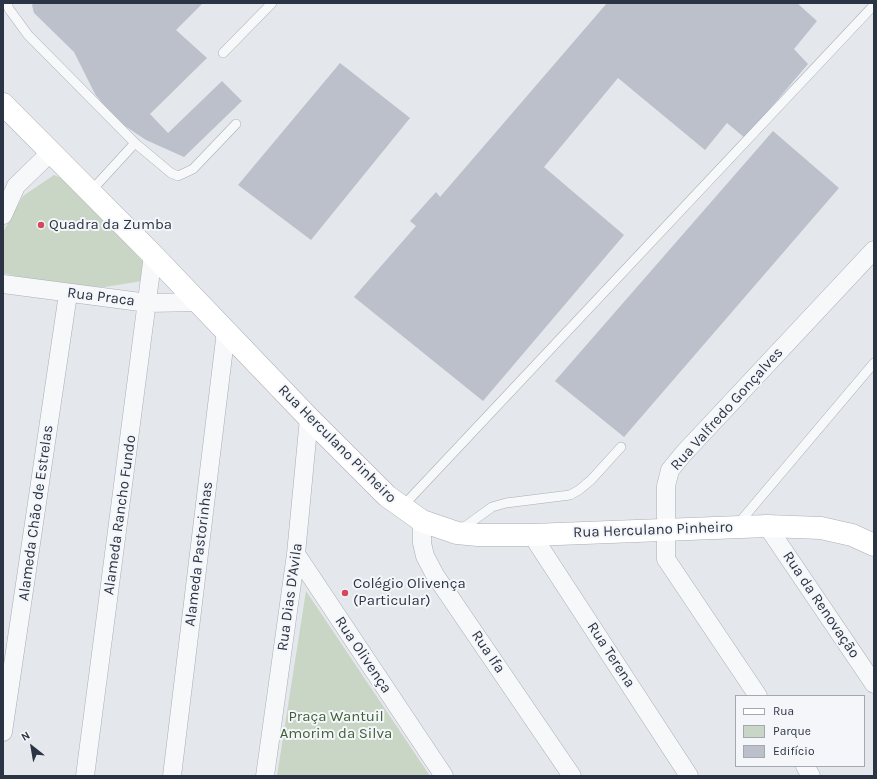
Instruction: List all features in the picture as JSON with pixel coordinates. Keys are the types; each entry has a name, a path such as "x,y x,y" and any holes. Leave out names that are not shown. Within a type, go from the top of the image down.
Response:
{"street":[{"name":"Rua Herculano Pinheiro","path":"3,104 91,191 309,418 387,496 422,521 457,533 478,535 532,535 736,526 821,528 852,535 874,545"},
{"path":"3,214 10,191 51,152"},
{"name":"Rua Valfredo Gonçalves","path":"757,695 666,559 666,486 670,470 684,453 874,250"},
{"name":"Alameda Rancho Fundo","path":"85,776 148,303 153,255"},
{"name":"Rua Praca","path":"3,284 68,294 148,303 199,302"},
{"name":"Alameda Chão de Estrelas","path":"3,732 68,294"},
{"name":"Alameda Pastorinhas","path":"172,776 226,331"},
{"name":"Rua Dias D'Avila","path":"265,776 296,554 309,418"},
{"name":"Rua Ifa","path":"422,521 422,543 425,556 435,575 572,776"},
{"name":"Rua da Renovação","path":"767,526 874,684"},
{"name":"Rua Terena","path":"532,535 689,776"},
{"name":"Rua Olivença","path":"296,554 444,776"},
{"path":"806,767 811,776"}],"lane":[{"path":"7,3 9,9 28,36 135,143 171,173 178,176 193,170 236,124"},
{"path":"223,53 272,3"},
{"path":"402,507 874,5"},
{"path":"91,191 135,143"},
{"path":"736,526 874,363"},
{"path":"457,533 492,507 506,503 570,495 591,480 621,447"}],"green space":[{"path":"54,175 66,180 146,265 142,281 105,287 52,285 3,273 3,232 23,196"},
{"name":"Praça Wantuil Amorim da Silva","path":"306,591 430,776 277,776"}],"building":[{"path":"34,3 203,3 176,30 207,58 150,114 168,133 222,81 242,101 184,157 146,140 116,120 95,94 74,52 34,13 32,5"},
{"path":"607,3 797,3 817,21 794,49 808,64 745,138 727,123 705,150 618,78 544,167 624,235 483,401 354,297 416,226 410,221 436,192 440,197"},
{"path":"340,63 410,118 311,240 238,185"},
{"path":"773,131 839,188 624,437 555,381"}],"place":[{"name":"Quadra da Zumba","path":"41,225"},
{"name":"Colégio Olivença (Particular)","path":"345,593"}]}
